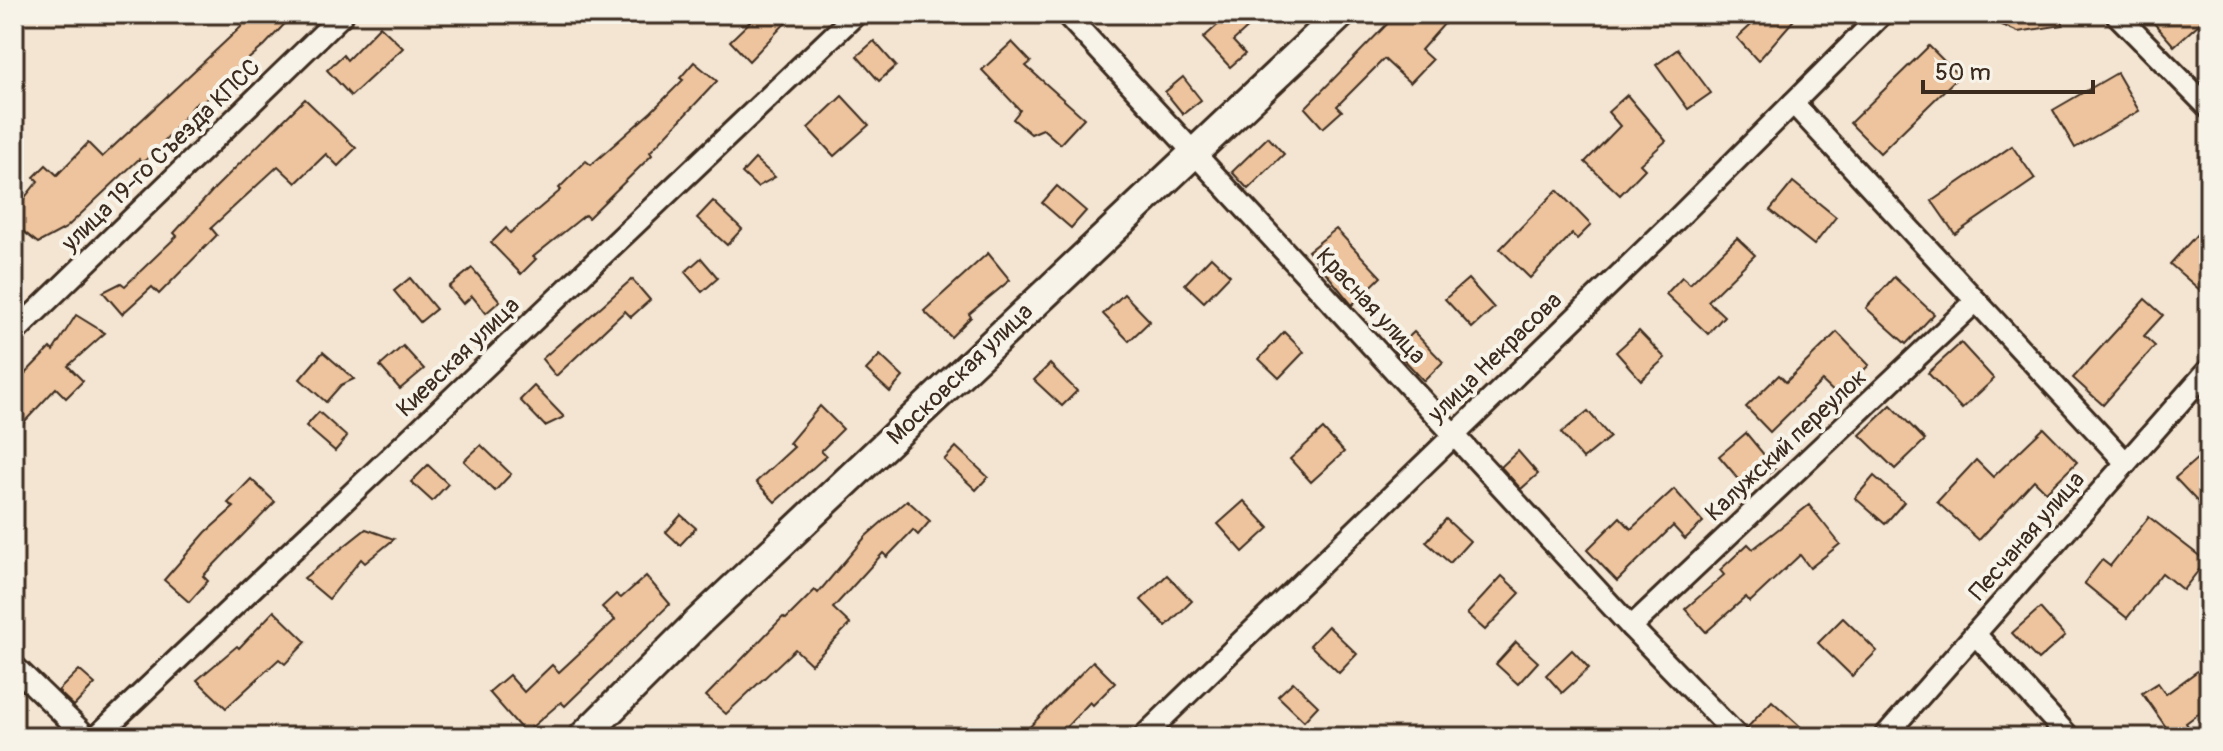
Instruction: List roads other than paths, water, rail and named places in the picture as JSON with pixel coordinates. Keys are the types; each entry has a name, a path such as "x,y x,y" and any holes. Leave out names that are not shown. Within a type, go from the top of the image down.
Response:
{"main road":[{"name":"Московская улица","path":"583,737 699,621 1341,14"}],"street":[{"name":"улица 19-го Съезда КПСС","path":"14,333 343,14"},
{"name":"Киевская улица","path":"96,737 856,14"},
{"name":"Красная улица","path":"1066,14 1631,627 1738,737"},
{"name":"улица Некрасова","path":"1143,737 1882,14"},
{"path":"2116,14 2209,108"},
{"path":"1793,103 2126,463"},
{"name":"Калужский переулок","path":"1631,627 1976,301"},
{"name":"Песчаная улица","path":"1884,737 2209,369"},
{"path":"1975,634 2069,737"},
{"path":"14,666 87,737"}]}
